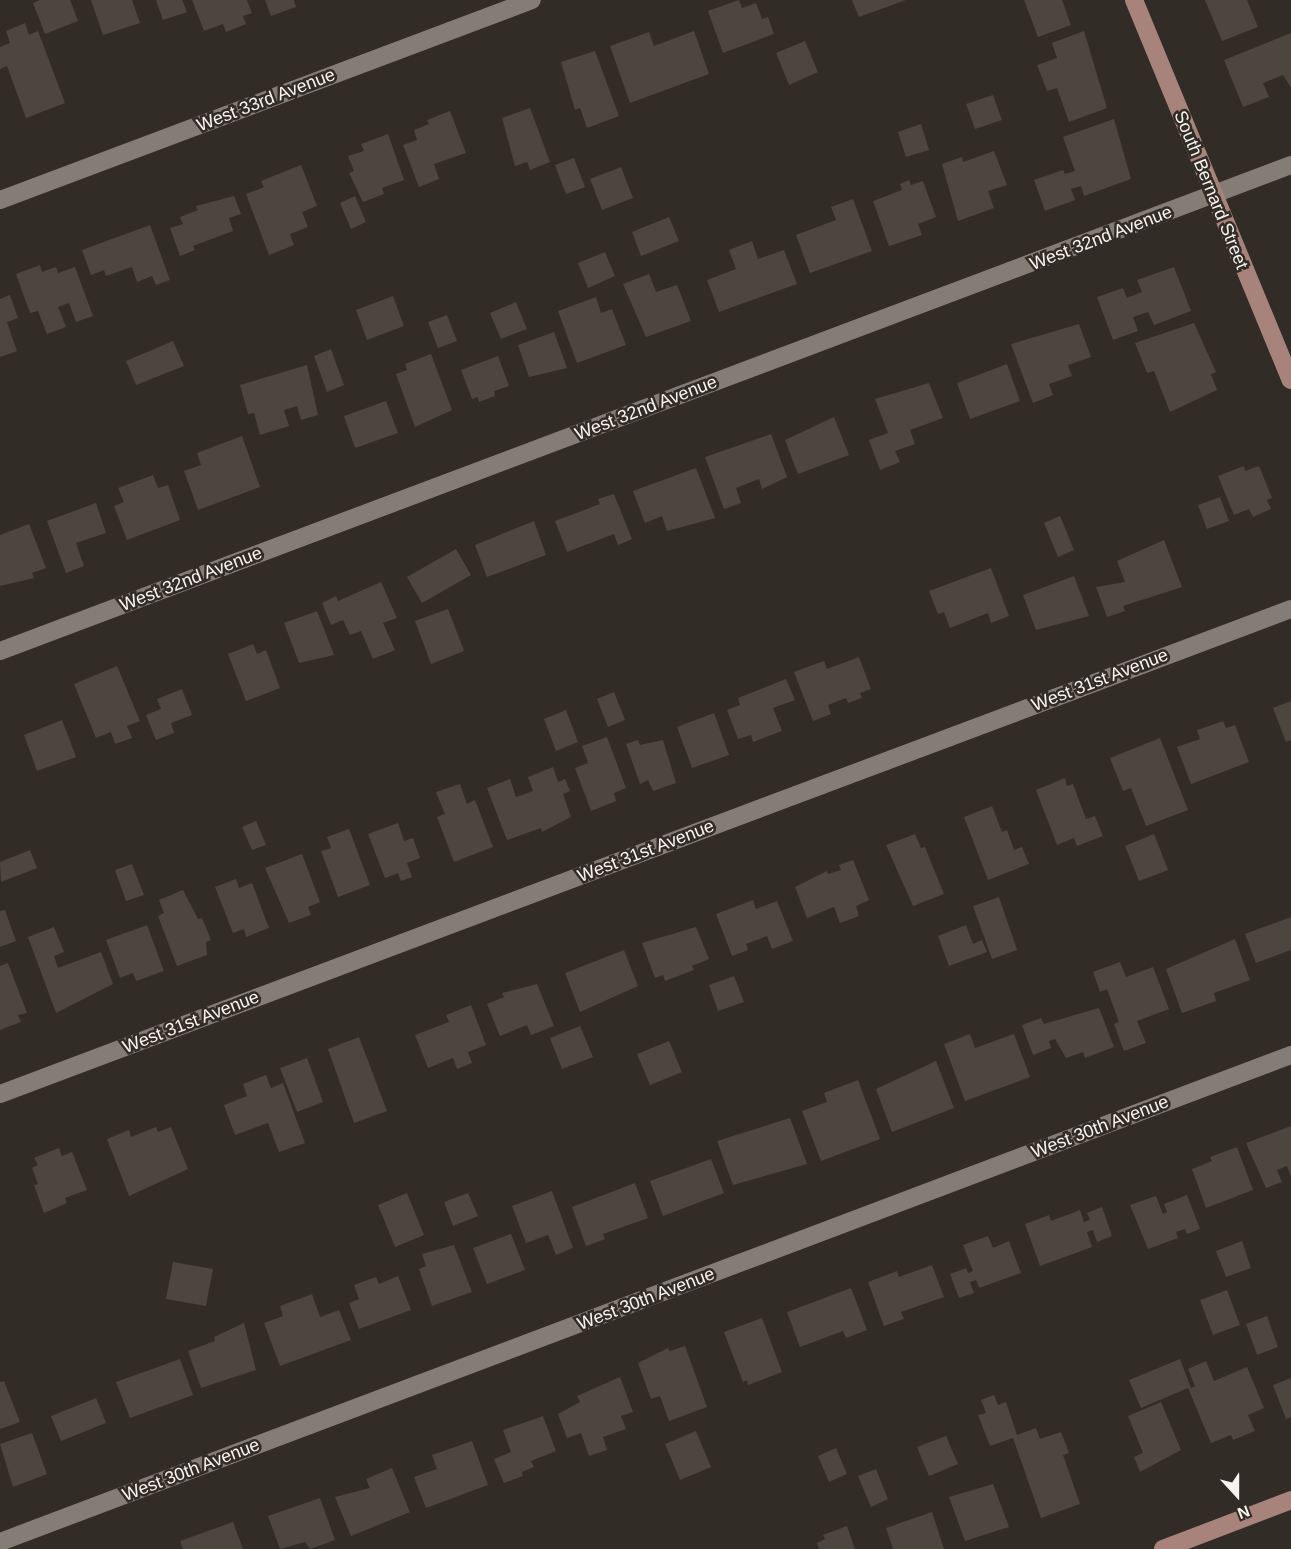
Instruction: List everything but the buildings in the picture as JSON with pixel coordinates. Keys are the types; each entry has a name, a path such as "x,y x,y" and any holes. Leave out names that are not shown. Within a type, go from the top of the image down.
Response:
{"street":[{"name":"West 33rd Avenue","path":"0,200 531,0"},
{"name":"South Bernard Street","path":"1134,0 1212,196 1291,380"},
{"name":"West 32nd Avenue","path":"0,651 1291,165"},
{"name":"West 31st Avenue","path":"0,1094 1291,609"},
{"name":"West 30th Avenue","path":"0,1542 1291,1055"},
{"path":"1162,1549 1291,1500"}]}
